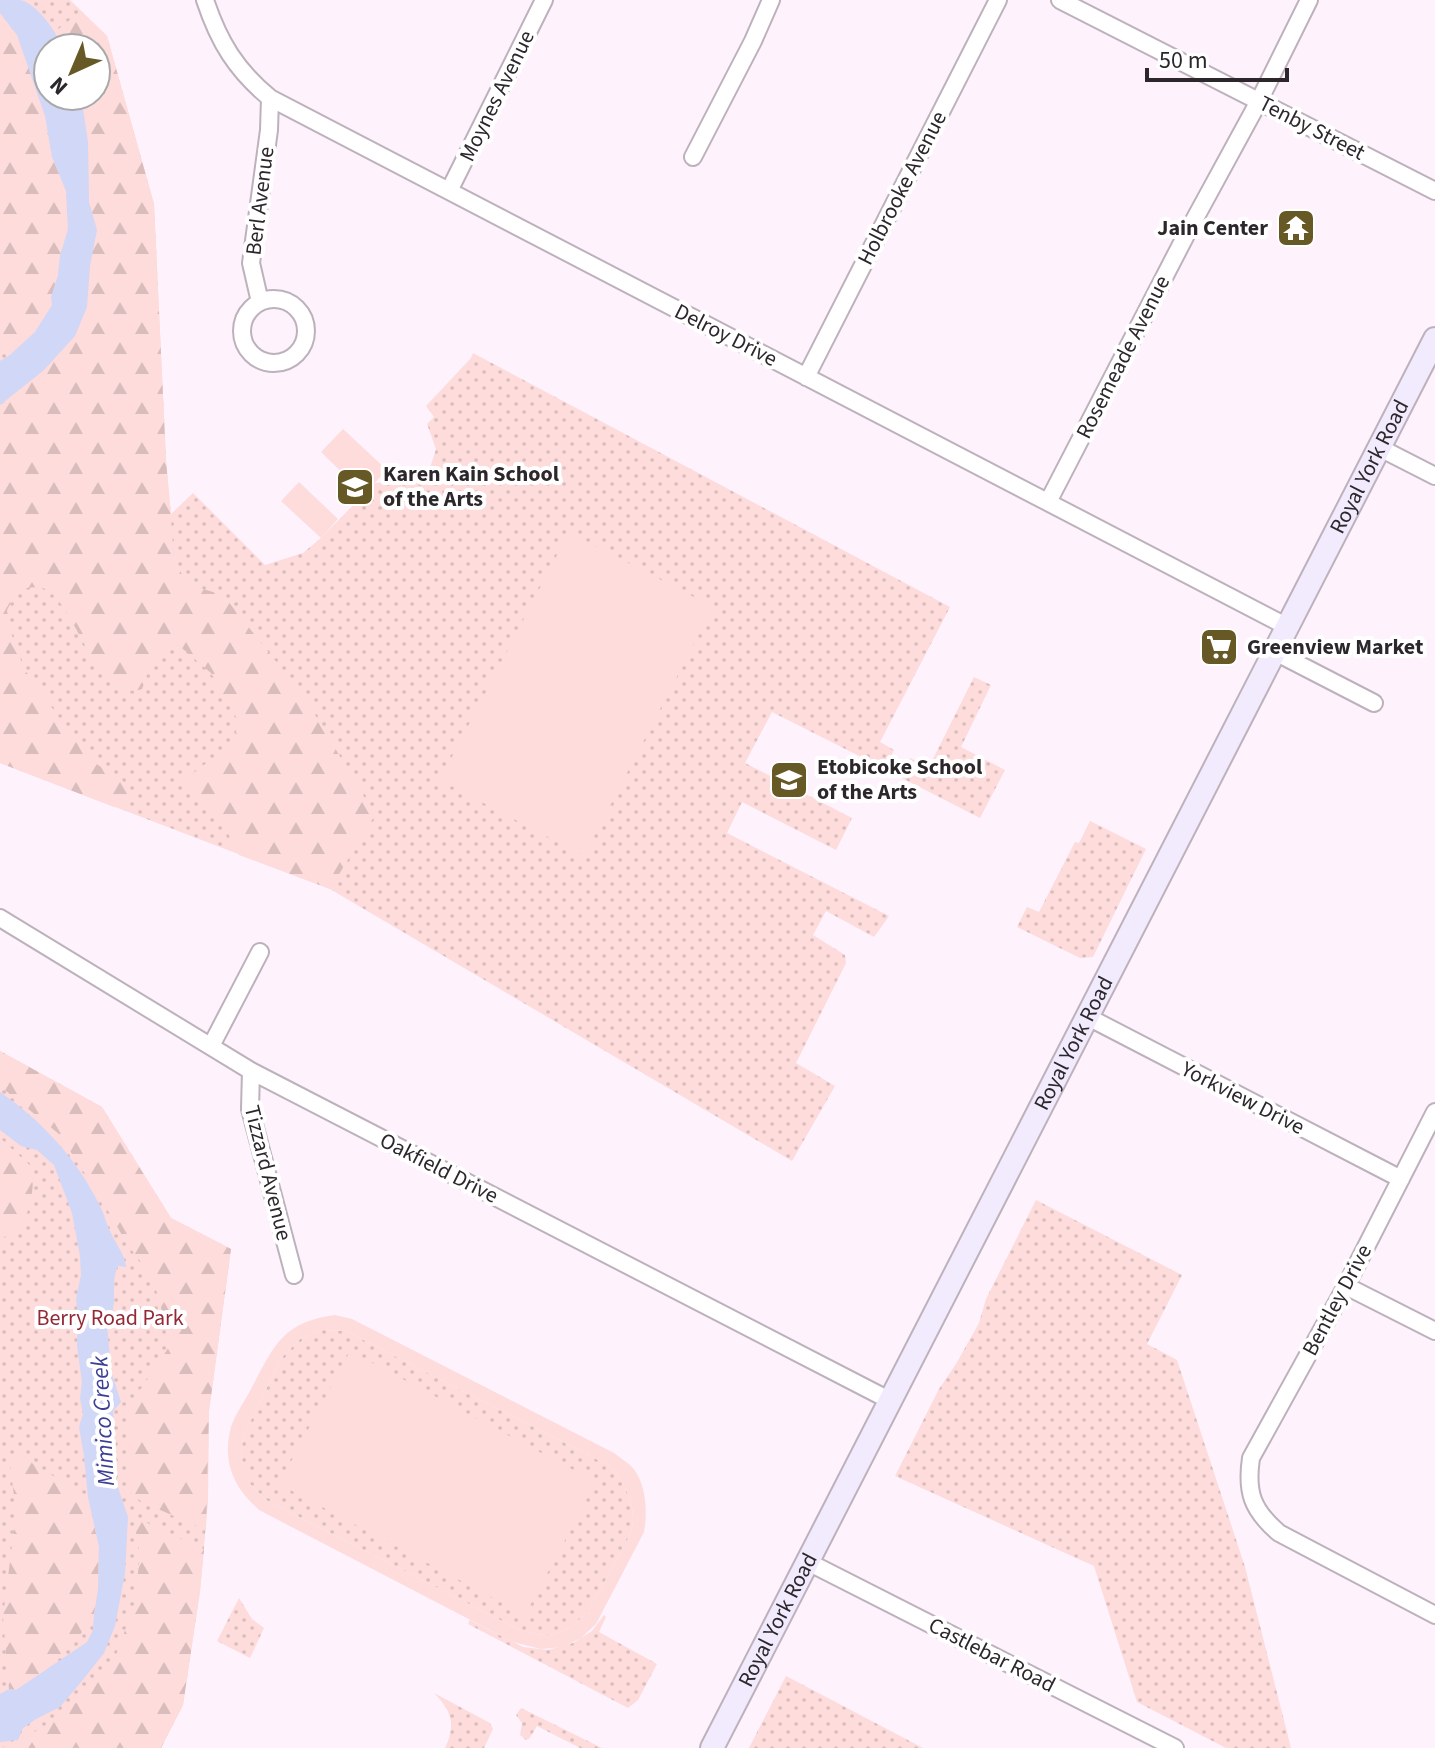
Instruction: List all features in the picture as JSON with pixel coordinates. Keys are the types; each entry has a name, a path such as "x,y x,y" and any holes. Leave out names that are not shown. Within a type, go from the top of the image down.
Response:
{"main road":[{"name":"Royal York Road","path":"712,1748 1435,339"}],"street":[{"name":"Delroy Drive","path":"205,0 225,48 252,83 270,98 1288,627"},
{"name":"Moynes Avenue","path":"449,191 544,0"},
{"path":"693,157 771,0"},
{"name":"Holbrooke Avenue","path":"806,377 998,0"},
{"name":"Tenby Street","path":"1060,0 1435,191"},
{"name":"Rosemeade Avenue","path":"1048,502 1309,0"},
{"name":"Berl Avenue","path":"260,302 251,263 269,130 270,98"},
{"path":"280,300 298,309 306,328 305,338 295,356 275,363 254,356 247,349 242,328 245,317 260,302 280,300"},
{"path":"1380,448 1435,476"},
{"path":"1275,652 1374,703"},
{"name":"Oakfield Drive","path":"0,918 251,1071 889,1400"},
{"path":"211,1046 260,952"},
{"name":"Yorkview Drive","path":"1086,1016 1401,1179"},
{"name":"Tizzard Avenue","path":"251,1071 250,1109 294,1275"},
{"name":"Bentley Drive","path":"1435,1112 1346,1286 1251,1458 1249,1491 1261,1516 1289,1539 1435,1615"},
{"path":"1346,1286 1435,1331"},
{"name":"Castlebar Road","path":"808,1562 1175,1748"}],"green space":[{"path":"0,0 70,0 103,32 32,32 32,112 112,112 112,54 154,204 171,514 193,493 265,565 303,553 375,483 421,476 431,465 436,449 427,424 434,417 426,406 473,353 950,607 880,742 894,750 885,769 772,712 745,763 852,818 836,850 742,802 727,833 889,916 874,937 826,911 813,935 845,955 846,963 796,1063 835,1086 792,1161 330,889 0,763"},
{"path":"81,11 103,32 56,32"},
{"path":"0,13 17,35 32,75 32,112 44,112 52,157 66,191 68,229 52,296 53,305 36,332 10,355 0,352"},
{"path":"112,54 154,204 166,460 174,557 186,584 223,595 305,698 375,815 330,889 239,855 218,814 184,781 236,745 236,717 211,673 176,643 147,675 142,689 126,690 111,682 87,649 66,611 55,596 43,588 18,589 7,610 9,627 24,669 90,760 122,780 131,796 125,806 114,807 0,763 0,405 5,402 90,266 97,230 89,202 88,142 83,112 112,112"},
{"path":"343,429 387,470 364,494 321,452"},
{"path":"299,482 338,519 321,538 281,501"},
{"path":"569,532 713,607 584,856 440,780"},
{"path":"974,677 991,685 961,747 1005,770 980,818 900,777 910,758 929,767"},
{"path":"1090,821 1146,849 1093,957 1080,958 1017,927 1027,907 1039,912 1075,842 1079,843"},
{"name":"Berry Road Park","path":"0,1051 102,1107 171,1218 231,1249 209,1411 208,1502 200,1591 183,1705 161,1748 0,1748"},
{"path":"0,1051 102,1107 171,1218 231,1249 209,1411 206,1530 142,1502 127,1490 128,1408 169,1347 159,1297 147,1270 127,1244 59,1134 0,1086"},
{"path":"0,1138 34,1169 28,1210 19,1225 0,1240"},
{"path":"1036,1200 1182,1275 1147,1344 1177,1360 1245,1567 1291,1748 1226,1748 1137,1702 1094,1566 895,1476 939,1389 979,1323 986,1299"},
{"path":"335,1315 352,1319 614,1453 635,1471 644,1496 644,1532 596,1624 581,1638 563,1647 541,1649 513,1642 259,1510 242,1492 229,1463 233,1422 266,1360 282,1338 303,1323","holes":["322,1330 346,1331 608,1465 618,1477 631,1503 631,1531 598,1594 579,1620 568,1629 539,1635 520,1630 266,1500 251,1485 241,1456 243,1436 282,1357 300,1339"]},
{"path":"322,1330 346,1331 608,1465 629,1496 633,1511 631,1531 598,1594 579,1620 555,1634 539,1635 520,1630 266,1500 251,1485 241,1456 243,1436 282,1357 300,1339"},
{"path":"350,1351 596,1482 525,1615 279,1484"},
{"path":"9,1454 22,1457 88,1497 99,1547 94,1615 74,1643 48,1668 16,1690 9,1689 3,1617 16,1513"},
{"path":"133,1516 204,1550 183,1705 161,1748 1,1748 40,1729 84,1697 116,1655 134,1606 140,1555"},
{"path":"239,1598 252,1619 264,1628 250,1658 217,1641"},
{"path":"604,1615 606,1617 599,1632 657,1664 638,1700 628,1708 468,1624 470,1620 523,1647 548,1650 573,1643 592,1631"},
{"path":"786,1676 923,1748 749,1748"},
{"path":"434,1693 490,1723 493,1729 484,1748 445,1748 450,1719 445,1706"},
{"path":"521,1708 602,1748 580,1748 537,1726 526,1740 520,1735 522,1723 516,1715"}],"water":[{"path":"0,0 20,0 40,13 54,32 32,32 32,78 17,35 0,13"},
{"path":"44,112 83,112 88,142 89,202 97,230 87,307 75,336 43,371 0,405 0,361 35,332 52,305 51,297 68,229 66,191 52,157"},
{"name":"Mimico Creek","path":"0,1092 44,1128 80,1171 99,1204 125,1263 126,1267 118,1266 115,1273 113,1309 107,1324 111,1371 121,1402 113,1411 117,1485 128,1517 125,1573 115,1626 104,1653 60,1707 23,1728 18,1740 0,1742 0,1694 9,1689 16,1690 87,1642 93,1630 99,1547 88,1497 79,1427 83,1414 76,1299 81,1275 72,1213 54,1165 37,1150 21,1146 0,1130"}],"place":[{"name":"Jain Center","path":"1296,228"},
{"name":"Karen Kain School of the Arts","path":"355,487"},
{"name":"Greenview Market","path":"1219,647"},
{"name":"Etobicoke School of the Arts","path":"789,780"}]}
